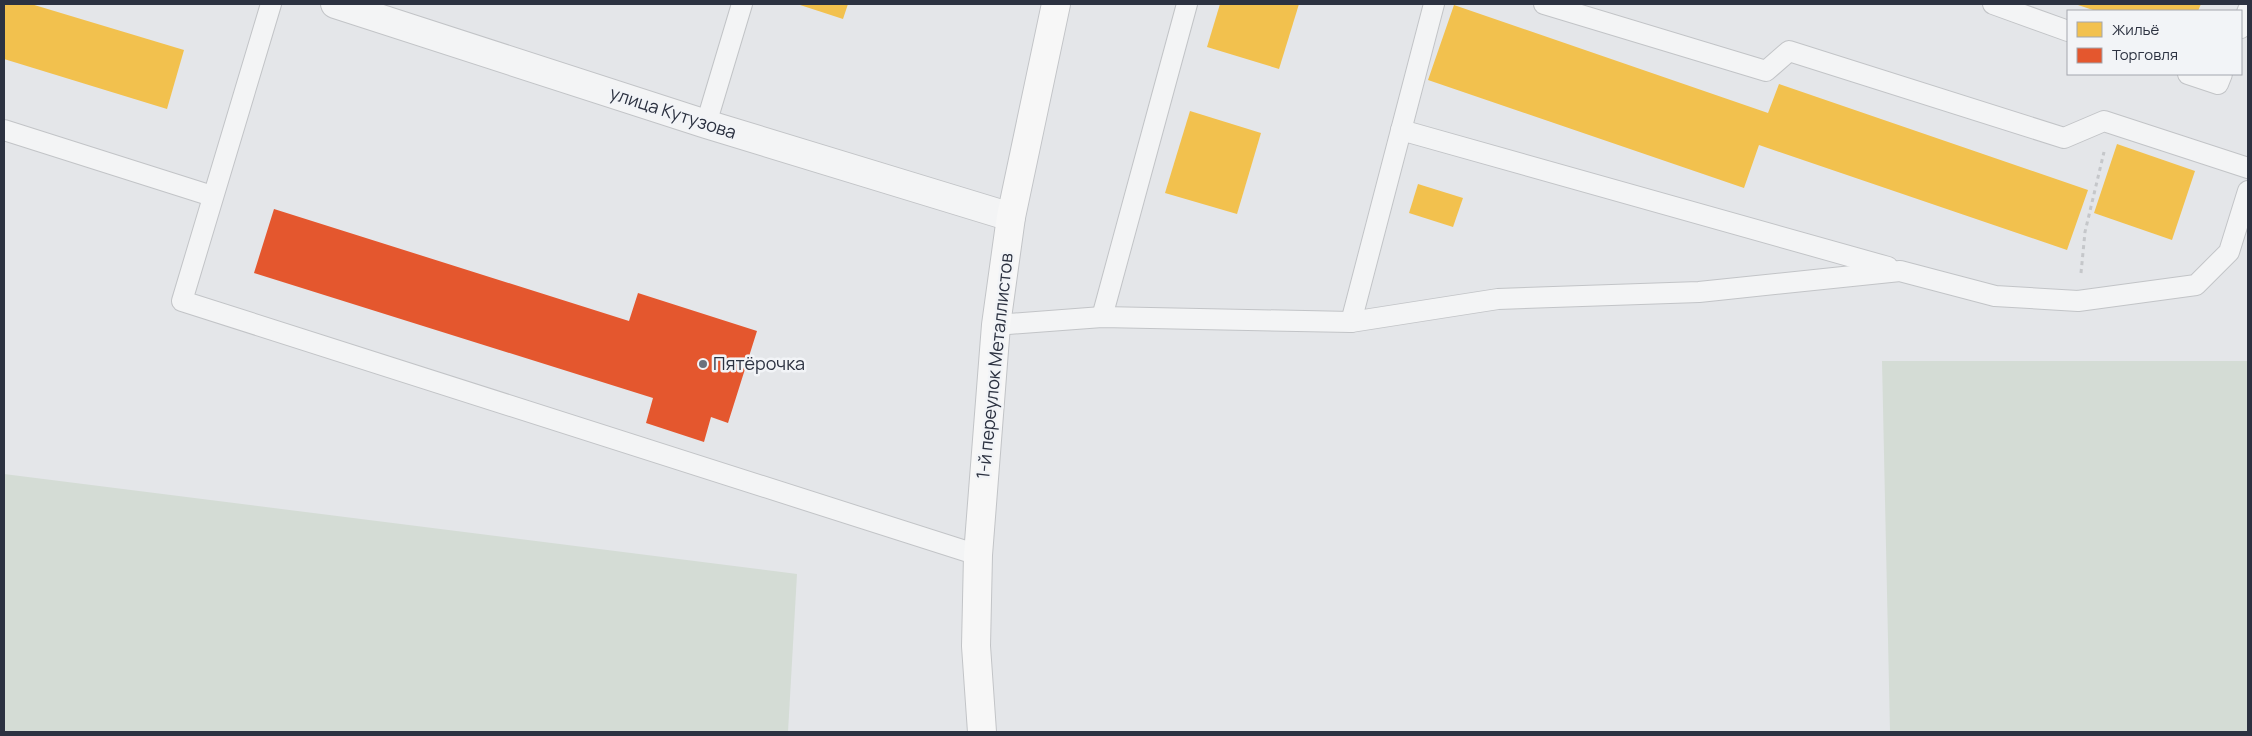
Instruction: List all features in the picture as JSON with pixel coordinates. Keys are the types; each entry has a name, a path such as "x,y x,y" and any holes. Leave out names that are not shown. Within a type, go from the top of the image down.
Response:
{"street":[{"name":"улица Кутузова","path":"335,4 706,124 1012,218"},
{"name":"1-й переулок Металлистов","path":"982,732 976,646 978,555 996,325 1012,218 1056,4"}],"lane":[{"path":"271,4 182,301 978,555"},
{"path":"706,124 742,4"},
{"path":"1102,317 1187,4"},
{"path":"1351,322 1434,4"},
{"path":"1544,4 1766,71 1789,51 2064,138 2104,121 2248,168"},
{"path":"1993,4 2067,31"},
{"path":"2242,25 2248,10"},
{"path":"2191,75 2218,84 2222,75"},
{"path":"4,130 212,196"},
{"path":"1401,130 1995,296 2078,301 2196,285 2229,252 2248,191"},
{"path":"996,325 1102,317 1351,322 1498,299 1699,292 1900,270"}],"path":[{"path":"2078,301 2085,232 2104,152 2104,121"}],"shaded area":[{"path":"1882,361 2248,361 2248,732 1890,732"},
{"path":"4,474 797,574 788,732 4,732"}],"building: Жильё":[{"path":"4,4 31,4 184,50 167,109 4,59"},
{"path":"797,4 848,4 843,19"},
{"path":"1220,4 1299,4 1279,69 1207,47"},
{"path":"2075,4 2201,4 2198,10 2093,10"},
{"path":"1454,5 1768,113 1779,84 2088,190 2067,250 1759,145 1744,188 1428,80"},
{"path":"1190,111 1261,133 1237,214 1165,193"},
{"path":"2117,144 2195,171 2172,240 2094,213"},
{"path":"1418,184 1463,198 1453,227 1409,213"}],"building: Торговля":[{"path":"274,209 629,321 638,293 757,331 728,423 711,417 704,442 646,423 653,398 254,273"}],"place":[{"name":"Пятёрочка","path":"703,364"}]}
